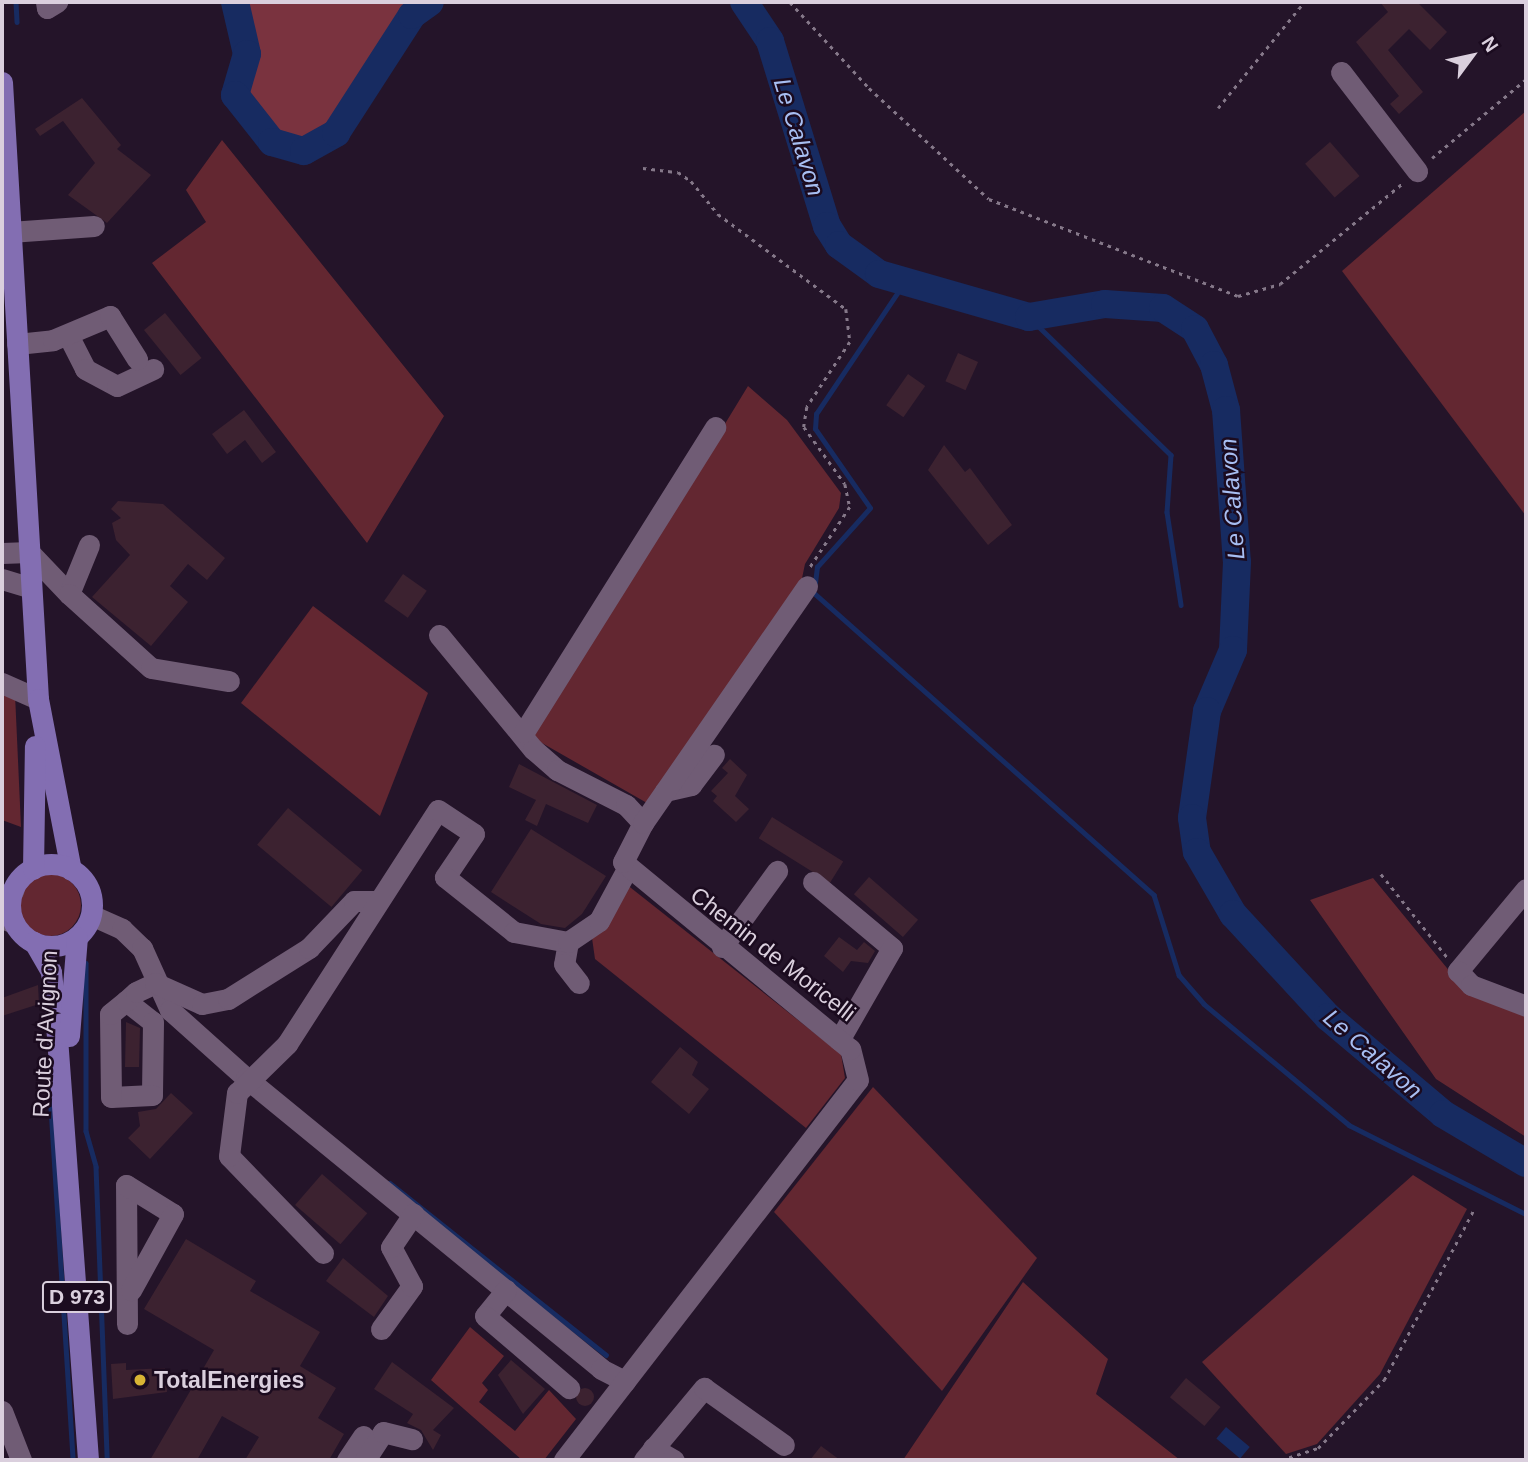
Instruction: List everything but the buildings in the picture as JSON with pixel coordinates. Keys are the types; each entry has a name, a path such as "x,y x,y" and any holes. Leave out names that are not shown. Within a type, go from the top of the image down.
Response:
{"main road":[{"path":"2,82 38,699 33,869 7,894 8,920 34,942 56,946 77,937 91,915 89,889 71,870 38,699"},
{"path":"33,869 71,870"},
{"name":"Route d'Avignon","path":"66,1133 77,937"},
{"name":"Route d'Avignon","path":"34,942 51,972 66,1133 88,1460"}],"street":[{"path":"46,2 47,8 57,2"},
{"path":"1341,72 1417,171"},
{"path":"10,232 94,226"},
{"path":"17,344 68,335 110,316 145,364 117,386 85,369 68,335"},
{"path":"523,732 715,427"},
{"path":"69,593 89,545"},
{"path":"2,553 29,552 69,593 151,668 229,681"},
{"path":"2,579 32,588"},
{"path":"323,1253 229,1156 237,1093 246,1078 287,1044 438,810 474,834 445,877 514,932 568,942 599,921 627,869 623,862 643,823 807,586"},
{"path":"439,635 557,770 591,783 643,823"},
{"path":"2,683 38,699"},
{"path":"665,790 691,785 714,755"},
{"name":"Chemin de Moricelli","path":"564,1460 858,1080 850,1049 627,869"},
{"path":"722,947 777,871"},
{"path":"813,882 892,948 839,1040"},
{"path":"1526,889 1458,971 1471,985 1526,1006"},
{"path":"155,983 202,1004 228,999 309,948 354,901 377,901"},
{"path":"91,915 122,929 142,948 155,983 170,1010 246,1078 601,1368 625,1381"},
{"path":"568,942 564,964 579,983"},
{"path":"126,1001 155,983"},
{"path":"381,1329 412,1286 391,1247 413,1214"},
{"path":"127,1324 131,1290"},
{"path":"506,1290 485,1316 569,1388"},
{"path":"674,1460 649,1454 704,1388 784,1445"},
{"path":"2,1411 21,1460"},
{"path":"365,1460 383,1432 412,1439"},
{"path":"347,1460 363,1436"}],"path":[{"path":"790,2 879,97 989,199 1238,296 1280,284 1526,79"},
{"path":"1218,108 1304,2"},
{"path":"643,168 678,172 691,181 718,214 846,309 850,342 807,407 804,428 845,484 850,507 816,555 807,586"},
{"path":"1381,874 1458,971"},
{"path":"1281,1460 1318,1448 1384,1380 1474,1209"}],"shaded area":[{"path":"247,2 406,2 331,127 304,142 277,134 245,93 258,53"},
{"path":"1526,111 1526,516 1342,271"},
{"path":"222,140 444,416 367,543 152,263 206,222 186,190"},
{"path":"748,386 787,420 841,493 839,508 805,564 801,583 647,803 535,739 535,723 591,644"},
{"path":"313,606 428,693 380,816 241,703"},
{"path":"2,687 15,694 21,827 2,820"},
{"path":"50,874 72,883 81,905 72,927 50,936 28,927 19,905 28,883"},
{"path":"1373,878 1465,990 1526,1013 1526,1137 1436,1079 1310,900"},
{"path":"626,884 841,1054 845,1078 806,1128 595,959 592,938"},
{"path":"873,1087 1037,1258 942,1391 774,1212"},
{"path":"1413,1175 1467,1209 1380,1374 1317,1444 1286,1454 1202,1362"},
{"path":"1023,1282 1108,1359 1096,1394 1180,1460 903,1460"},
{"path":"470,1327 504,1356 482,1383 488,1390 479,1402 515,1431 549,1390 576,1419 544,1460 522,1460 431,1380"}],"water":[{"path":"1226,1427 1250,1447 1240,1458 1216,1438"}],"waterway":[{"path":"16,2 17,22"},
{"name":"Le Calavon","path":"235,2 247,54 235,95 272,142 304,151 336,133 412,15 430,2"},
{"name":"Le Calavon","path":"744,2 770,41 827,226 839,245 879,274 1029,317 1105,304 1163,308 1195,329 1214,365 1226,410 1237,562 1233,650 1207,711 1192,818 1197,852 1233,914 1328,1017 1443,1114 1526,1163"},
{"path":"815,583 817,567 870,508 815,429 816,414 902,286"},
{"path":"1029,317 1171,455 1167,512 1181,605"},
{"path":"813,592 1154,895 1179,975 1204,1004 1349,1125 1526,1214"},
{"path":"86,963 86,1131 96,1167 107,1460"},
{"path":"49,1076 73,1460"},
{"path":"390,1183 606,1355"}],"place":[{"name":"TotalEnergies","path":"140,1380"}]}
